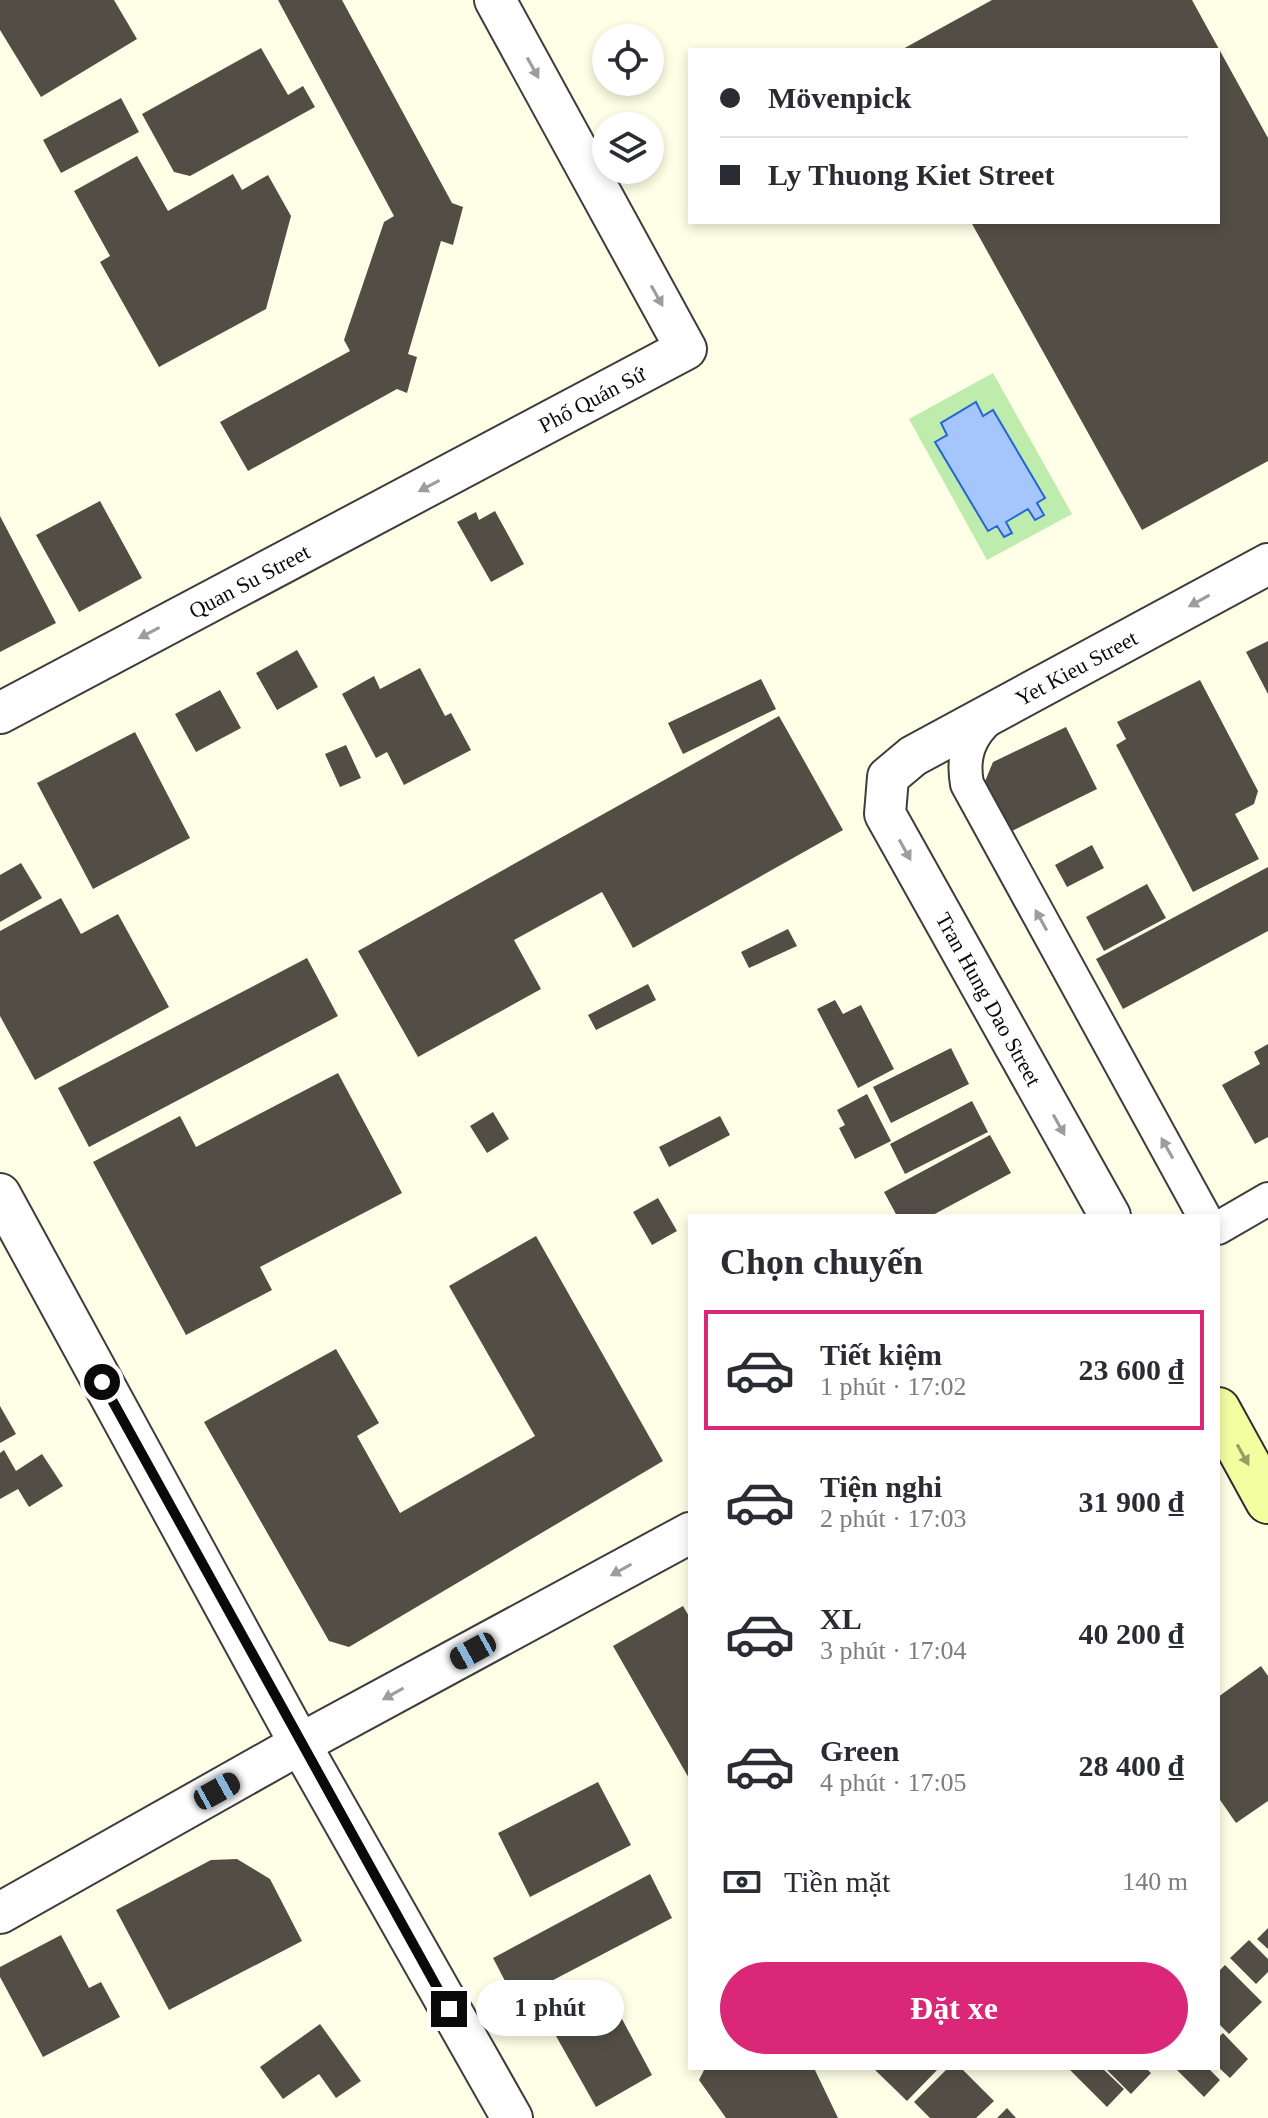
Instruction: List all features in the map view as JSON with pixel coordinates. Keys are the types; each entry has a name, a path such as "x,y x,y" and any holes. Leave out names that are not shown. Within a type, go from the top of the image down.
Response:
{"main road":[{"path":"1220,1414 1268,1501"}],"street":[{"name":"Quan Su Street","path":"0,713 686,349 495,0"},
{"name":"Yet Kieu Street","path":"888,777 913,756 1268,564"},
{"path":"996,712 972,738 965,753 967,784 1203,1214"},
{"name":"Tran Hung Dao Street","path":"888,777 885,814 1109,1214"},
{"path":"0,1194 300,1744 512,2118"},
{"path":"1220,1227 1268,1199"},
{"path":"0,1913 300,1744 688,1534"}],"green space":[{"path":"993,373 1072,514 987,560 909,419"}],"water":[{"path":"976,402 983,416 993,410 1045,498 1037,503 1044,515 1035,520 1028,509 1006,522 1012,533 1004,537 997,526 988,531 935,442 947,435 941,423"}],"building":[{"path":"0,0 114,0 137,39 41,97 0,30"},
{"path":"278,0 342,0 452,203 463,207 453,245 441,241 408,354 417,357 407,393 397,389 248,471 220,422 350,351 344,340 384,222 394,216"},
{"path":"992,0 1192,0 1218,48 905,48"},
{"path":"261,48 288,95 303,86 315,107 190,176 174,172 142,114"},
{"path":"1220,51 1268,138 1268,461 1142,530 972,224 1220,224"},
{"path":"121,98 139,132 61,173 43,140"},
{"path":"137,156 168,211 233,174 242,190 268,175 291,216 266,309 159,367 100,262 110,256 74,191"},
{"path":"100,501 142,578 79,612 36,535"},
{"path":"495,511 524,564 491,582 457,522 476,512 479,520"},
{"path":"0,516 56,623 0,652"},
{"path":"1268,641 1268,694 1246,652"},
{"path":"297,650 318,687 277,710 256,673"},
{"path":"420,668 445,716 451,713 471,750 404,785 387,752 376,758 342,694 374,676 380,689"},
{"path":"761,679 776,709 683,754 668,723"},
{"path":"1200,680 1258,791 1254,804 1235,814 1259,859 1193,892 1116,745 1126,739 1117,722"},
{"path":"220,690 241,728 196,752 175,714"},
{"path":"779,716 843,830 633,948 602,892 514,940 541,989 418,1057 358,951"},
{"path":"1066,727 1097,789 1006,834 983,786 993,762"},
{"path":"135,732 190,838 93,889 37,783"},
{"path":"346,745 361,778 340,787 325,754"},
{"path":"1092,845 1104,868 1067,887 1055,865"},
{"path":"21,863 42,898 0,922 0,875"},
{"path":"1268,867 1268,931 1123,1009 1096,959"},
{"path":"1147,884 1166,918 1104,951 1086,917"},
{"path":"61,898 81,934 118,914 169,1007 35,1080 0,1016 0,931"},
{"path":"788,929 797,946 749,968 741,952"},
{"path":"307,958 338,1016 89,1147 58,1088"},
{"path":"648,984 656,1000 596,1030 588,1015"},
{"path":"835,1000 843,1014 861,1005 894,1069 858,1088 817,1009"},
{"path":"1268,1044 1268,1137 1255,1144 1222,1085 1260,1064 1254,1052"},
{"path":"951,1048 969,1084 891,1123 873,1087"},
{"path":"338,1073 402,1193 260,1267 272,1290 186,1335 93,1162 180,1116 196,1147"},
{"path":"867,1094 891,1141 855,1159 839,1128 845,1125 837,1110"},
{"path":"972,1101 988,1132 905,1174 890,1144"},
{"path":"493,1112 509,1139 487,1153 470,1126"},
{"path":"720,1116 730,1135 669,1167 659,1147"},
{"path":"990,1135 1011,1173 935,1214 896,1214 884,1192"},
{"path":"658,1198 677,1231 652,1245 633,1212"},
{"path":"536,1236 663,1461 349,1647 329,1641 204,1422 336,1349 379,1423 357,1436 400,1513 535,1436 449,1286"},
{"path":"0,1406 16,1434 0,1443"},
{"path":"4,1450 16,1471 42,1454 63,1486 29,1507 18,1489 0,1499 0,1453"},
{"path":"683,1606 688,1615 688,1777 613,1646"},
{"path":"1261,1666 1268,1676 1268,1801 1236,1823 1220,1800 1220,1696"},
{"path":"598,1782 631,1845 530,1897 498,1833"},
{"path":"237,1859 270,1879 302,1941 169,2010 116,1910 211,1860"},
{"path":"650,1874 672,1918 515,2000 493,1958"},
{"path":"1268,1928 1268,1949 1257,1939"},
{"path":"61,1935 89,1988 101,1982 120,2017 43,2057 0,1977 0,1967"},
{"path":"1249,1940 1268,1959 1268,1972 1256,1984 1230,1958"},
{"path":"1225,1965 1262,2002 1229,2034 1220,2025 1220,1970"},
{"path":"614,2004 652,2075 596,2107 556,2036"},
{"path":"320,2024 361,2081 336,2098 319,2074 283,2099 260,2067"},
{"path":"1223,2033 1248,2059 1230,2078 1220,2069 1220,2036"},
{"path":"704,2070 815,2070 838,2118 726,2118 699,2080"},
{"path":"875,2070 937,2070 907,2101"},
{"path":"946,2070 963,2070 994,2101 976,2118 930,2118 914,2102"},
{"path":"1070,2070 1104,2070 1124,2089 1107,2107"},
{"path":"1107,2070 1148,2070 1151,2073 1131,2094"},
{"path":"1177,2070 1210,2070 1220,2080 1204,2097"},
{"path":"1007,2108 1016,2118 997,2118"}],"route":[{"path":"102,1382 449,2009"}]}
